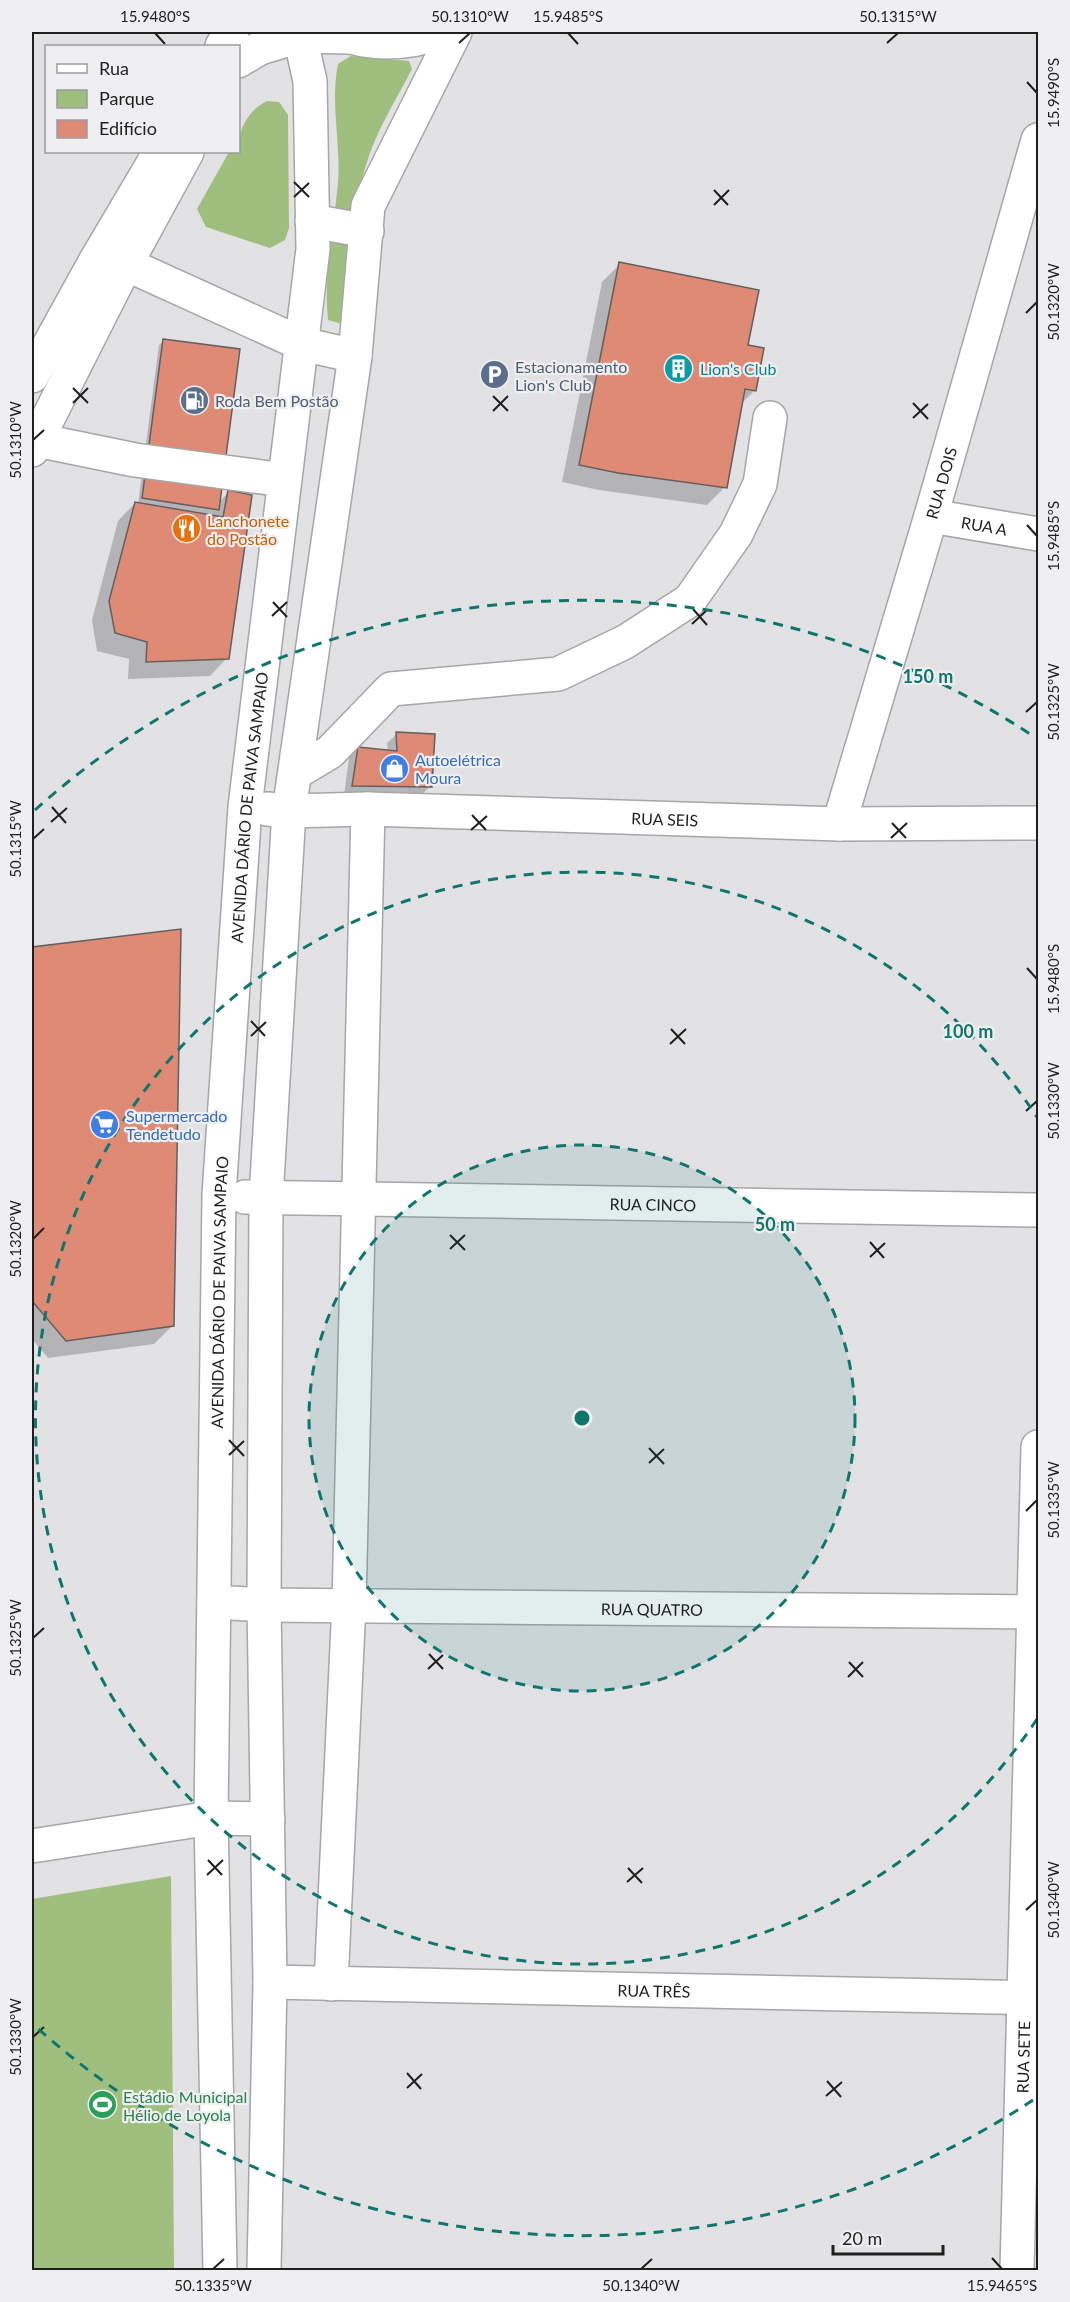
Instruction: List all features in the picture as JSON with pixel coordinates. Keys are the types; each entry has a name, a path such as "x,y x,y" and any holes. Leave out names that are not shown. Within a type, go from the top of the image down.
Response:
{"street":[{"path":"222,45 232,32"},
{"path":"240,56 254,32"},
{"path":"240,58 299,34 341,34 386,43 423,38 442,32"},
{"path":"264,2271 270,1982 264,1605 266,1198 289,810 355,356 368,206 455,32"},
{"name":"AVENIDA DÁRIO DE PAIVA SAMPAIO","path":"219,2271 211,1818 219,1196 245,807 313,249 310,81 299,34"},
{"name":"RUA DOIS","path":"839,824 931,516 1038,140"},
{"path":"32,376 95,262 159,153"},
{"path":"186,153 126,264 34,445 284,480"},
{"path":"312,221 366,231"},
{"path":"126,264 302,344 355,356"},
{"path":"294,773 330,752 391,689 558,674 625,642 690,600 736,534 760,484 770,418"},
{"name":"RUA A","path":"931,516 1038,534"},
{"name":"RUA SEIS","path":"245,807 839,824 1038,823"},
{"path":"331,1984 349,1604 368,809"},
{"name":"RUA CINCO","path":"219,1196 1038,1210"},
{"name":"RUA SETE","path":"1017,2271 1031,1998 1038,1447"},
{"name":"RUA QUATRO","path":"214,1602 264,1605 1036,1612"},
{"path":"32,1846 211,1818 268,1819"},
{"name":"RUA TRÊS","path":"270,1982 1031,1998"}],"green space":[{"path":"351,56 409,61 412,69 375,140 366,165 356,204 342,324 328,320 327,285 339,168 335,108 336,79 338,64"},
{"path":"267,101 279,102 288,115 289,228 285,240 270,248 206,227 197,209 228,153 240,153 242,129 249,116"},
{"name":"Estádio Municipal Hélio de Loyola","path":"171,1876 174,2270 32,2270 32,1899"}],"building":[{"name":"Lion's Club","path":"619,262 759,290 748,345 764,348 756,391 745,389 727,488 618,473 579,465"},
{"name":"Roda Bem Postão","path":"163,339 240,349 219,510 142,498"},
{"path":"228,490 252,495 229,659 146,662 147,642 115,633 109,601 135,502 223,517"},
{"name":"Autoelétrica Moura","path":"396,732 435,734 432,787 352,786 358,747 397,751"},
{"name":"Supermercado Tendetudo","path":"181,929 174,1326 66,1341 32,1301 32,947"}],"place":[{"name":"Lion's Club","path":"679,368"},
{"name":"Estacionamento Lion's Club","path":"494,375"},
{"name":"Roda Bem Postão","path":"194,400"},
{"name":"Lanchonete do Postão","path":"186,529"},
{"name":"Autoelétrica Moura","path":"394,768"},
{"name":"Supermercado Tendetudo","path":"105,1124"},
{"name":"Estádio Municipal Hélio de Loyola","path":"102,2105"}]}
